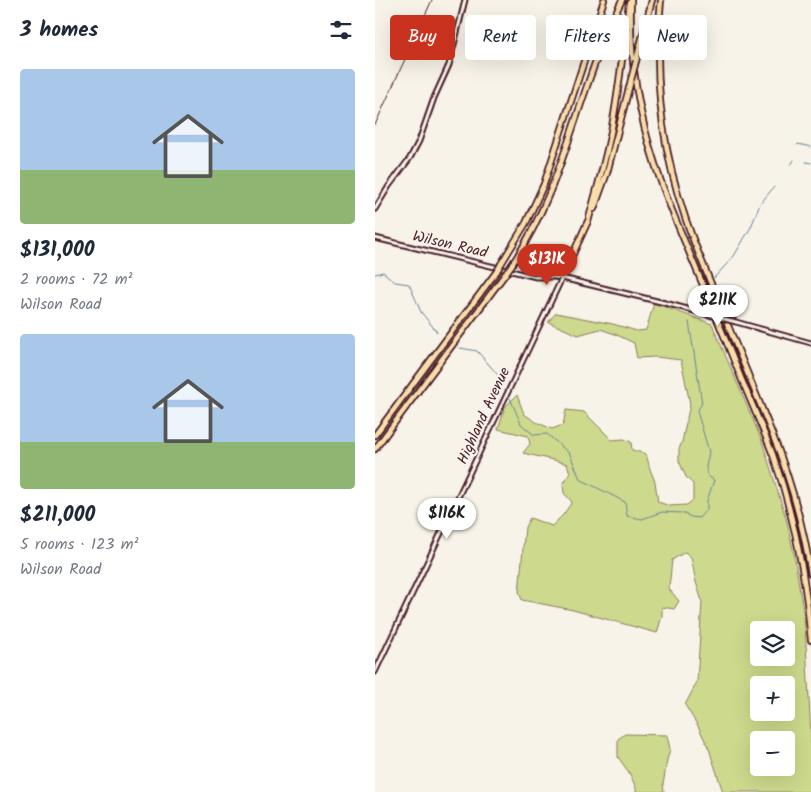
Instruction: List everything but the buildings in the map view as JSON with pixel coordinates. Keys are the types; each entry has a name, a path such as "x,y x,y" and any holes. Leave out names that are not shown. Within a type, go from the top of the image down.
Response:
{"highway":[{"path":"375,434 497,271 524,228 544,184 604,0"},
{"path":"375,449 506,273 533,230 551,191 599,49 622,0"},
{"path":"588,222 603,171 613,120 630,0"},
{"path":"630,0 637,89 649,147 667,198 778,470 799,548 811,640"},
{"path":"562,278 597,203 652,0"},
{"path":"661,0 658,44 659,86 664,129 681,207 779,451 798,513 811,574"}],"main road":[{"path":"375,209 391,182 410,158 419,141 434,98 449,65 465,0"},
{"name":"Wilson Road","path":"375,238 536,277 562,278 665,303 811,343"},
{"name":"Highland Avenue","path":"375,672 562,278"}],"green space":[{"path":"654,303 712,324 762,441 786,518 803,610 811,735 811,792 723,792 709,749 685,705 697,682 702,601 691,557 685,552 672,560 669,589 679,601 674,609 662,607 662,616 657,633 573,610 522,600 519,592 525,527 530,518 552,526 572,502 564,493 563,484 570,473 567,464 523,453 530,444 528,436 498,429 505,407 517,395 524,414 552,429 563,425 566,410 584,412 612,440 624,439 631,442 632,450 646,454 655,482 658,502 670,506 687,505 693,500 693,484 686,477 679,461 679,449 690,404 681,360 656,357 637,358 634,343 615,334 600,329 578,335 548,322 556,313 613,324 637,331 646,330"},
{"path":"625,734 667,735 670,749 663,785 664,792 636,792 630,774 618,757 618,739"}],"waterway":[{"path":"797,145 811,147"},
{"path":"791,165 794,160"},
{"path":"806,162 811,163"},
{"path":"714,278 734,256 751,227 760,204 774,187"},
{"path":"375,274 383,272 395,282 409,284 421,312 437,332"},
{"path":"690,298 698,292"},
{"path":"510,398 521,424 534,435 547,434 570,454 580,479 625,502 627,516 642,519 662,512 683,513 699,518 707,509 707,501 714,480 708,476 706,467 709,452 697,411 702,403 689,322"},
{"path":"460,348 477,351 504,382"}],"railway":[{"path":"375,125 432,0"}]}
